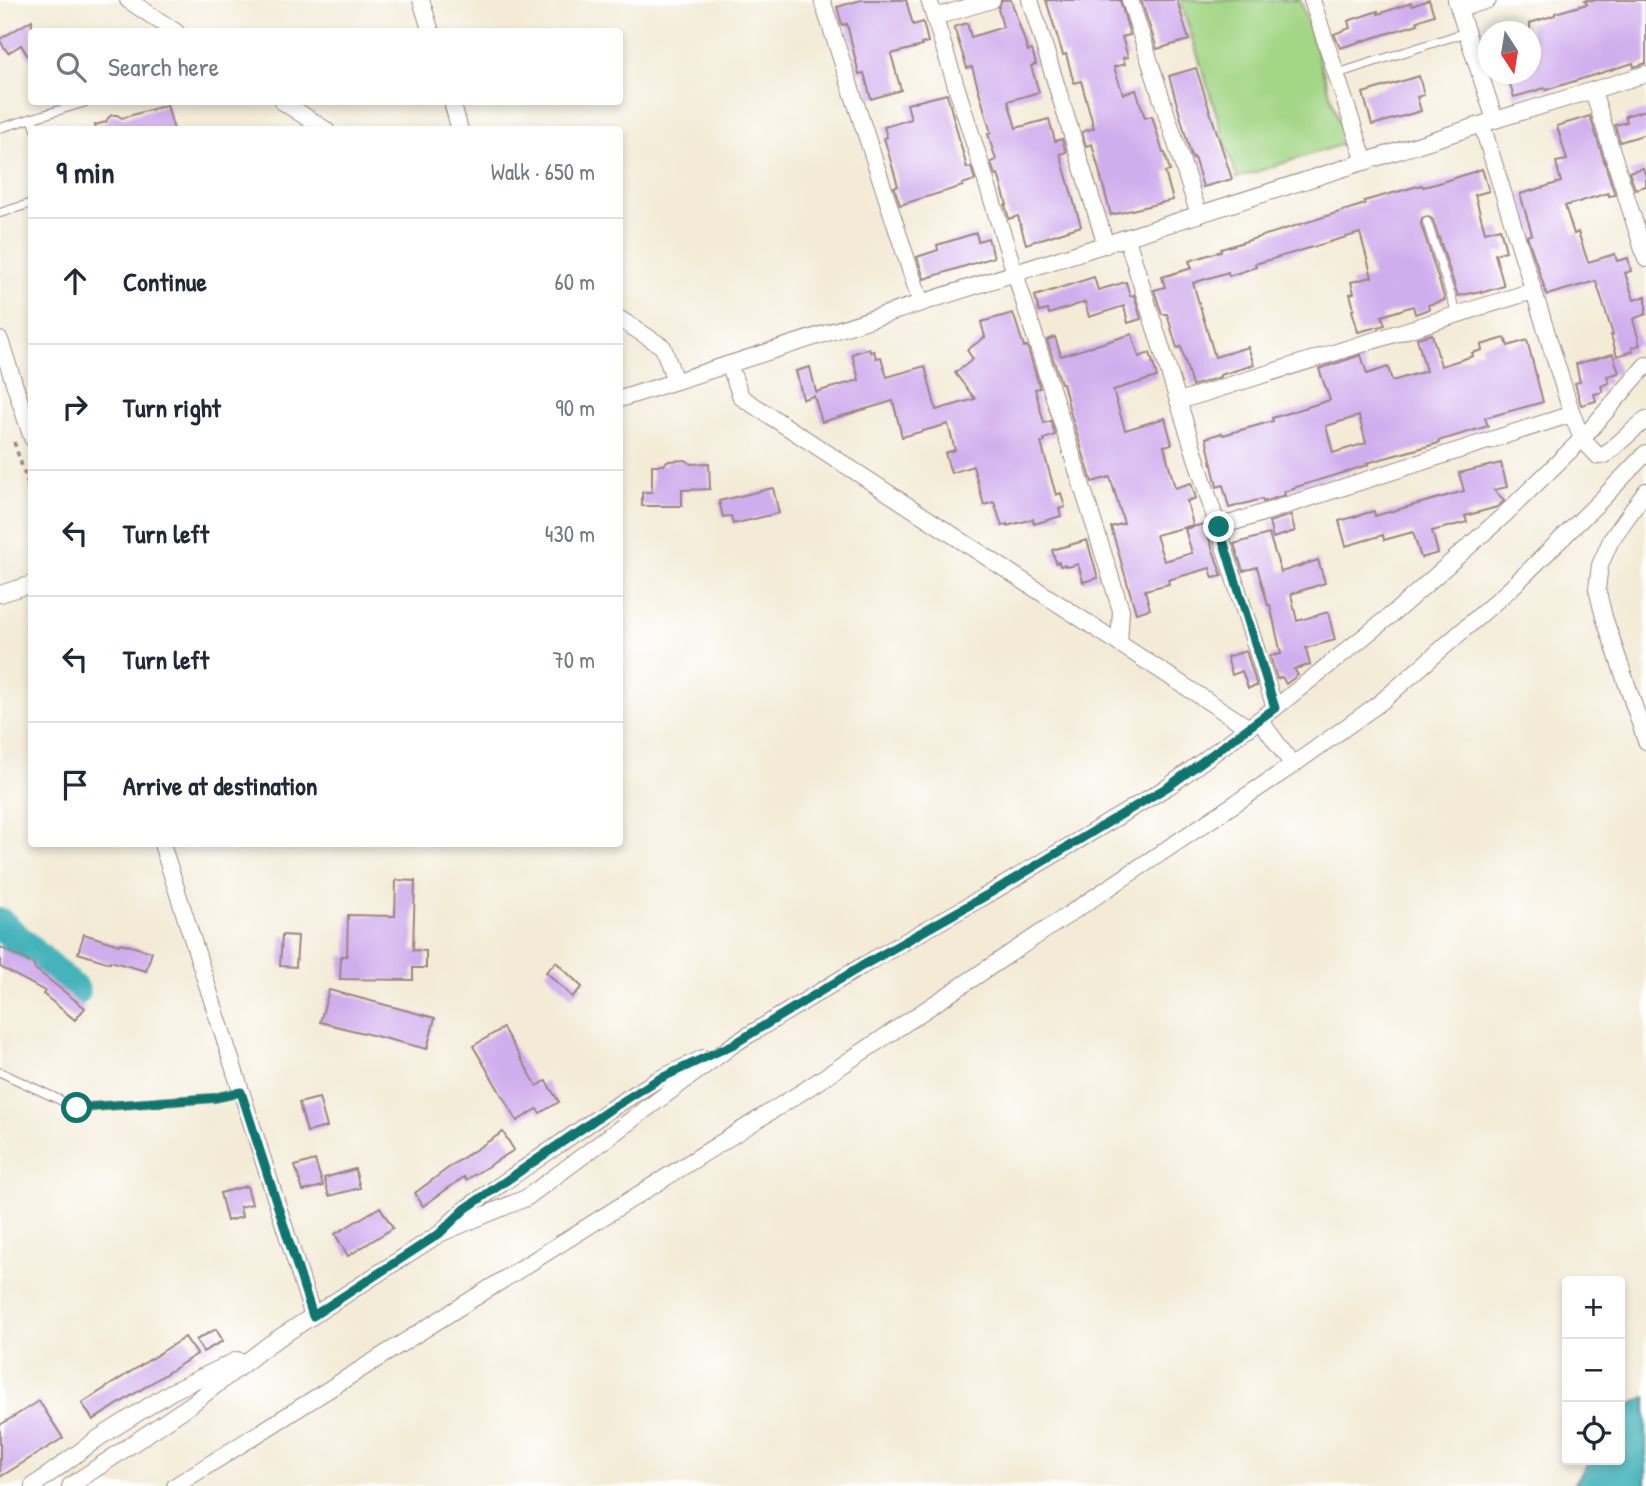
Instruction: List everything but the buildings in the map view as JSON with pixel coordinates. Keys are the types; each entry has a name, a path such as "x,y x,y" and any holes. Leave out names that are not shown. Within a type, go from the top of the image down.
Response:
{"street":[{"path":"128,0 170,28"},
{"path":"421,0 429,28"},
{"path":"822,0 921,303"},
{"path":"929,0 1121,610 1119,644"},
{"path":"934,17 992,0"},
{"path":"1030,0 1106,245"},
{"path":"1130,0 1199,215"},
{"path":"1312,0 1365,162"},
{"path":"1489,0 1458,5 1533,291 1572,414 1582,439 1598,456 1605,455 1646,419"},
{"path":"623,398 1646,74"},
{"path":"1592,91 1646,259"},
{"path":"288,105 320,126"},
{"path":"453,105 459,126"},
{"path":"1127,239 1275,708"},
{"path":"1179,401 1533,291"},
{"path":"623,321 663,347 675,381"},
{"path":"0,340 28,426"},
{"path":"729,364 741,397 1119,644 1254,724 1293,765"},
{"path":"70,1486 192,1403 268,1345 439,1234 526,1198 734,1044 1169,786 1275,708 1396,611 1503,516 1582,439 1646,365"},
{"path":"1219,527 1572,414"},
{"path":"175,1486 805,1090 1293,765 1381,702 1510,589 1646,453"},
{"path":"1646,491 1611,540 1600,565 1597,589 1646,741"},
{"path":"0,594 28,585"},
{"path":"163,847 313,1316"},
{"path":"439,1234 465,1209 609,1110 657,1080 734,1044"},
{"path":"33,1486 97,1439 171,1392 268,1345"}],"lane":[{"path":"1336,74 1466,32"},
{"path":"0,128 76,105"},
{"path":"32,118 35,126"},
{"path":"0,213 28,204"},
{"path":"1427,222 1457,315"},
{"path":"0,1072 77,1108 214,1098 241,1092"}],"path":[{"path":"12,435 28,485"}],"green space":[{"path":"1180,0 1300,0 1344,138 1340,145 1237,178"}],"water":[{"path":"1646,1397 1646,1486 1573,1486 1587,1465 1625,1465 1625,1407"}],"waterway":[{"path":"0,924 74,991"}],"route":[{"path":"77,1108 214,1098 241,1092 313,1316 439,1234 465,1209 609,1110 657,1080 734,1044 1169,786 1275,708 1219,527"}]}
